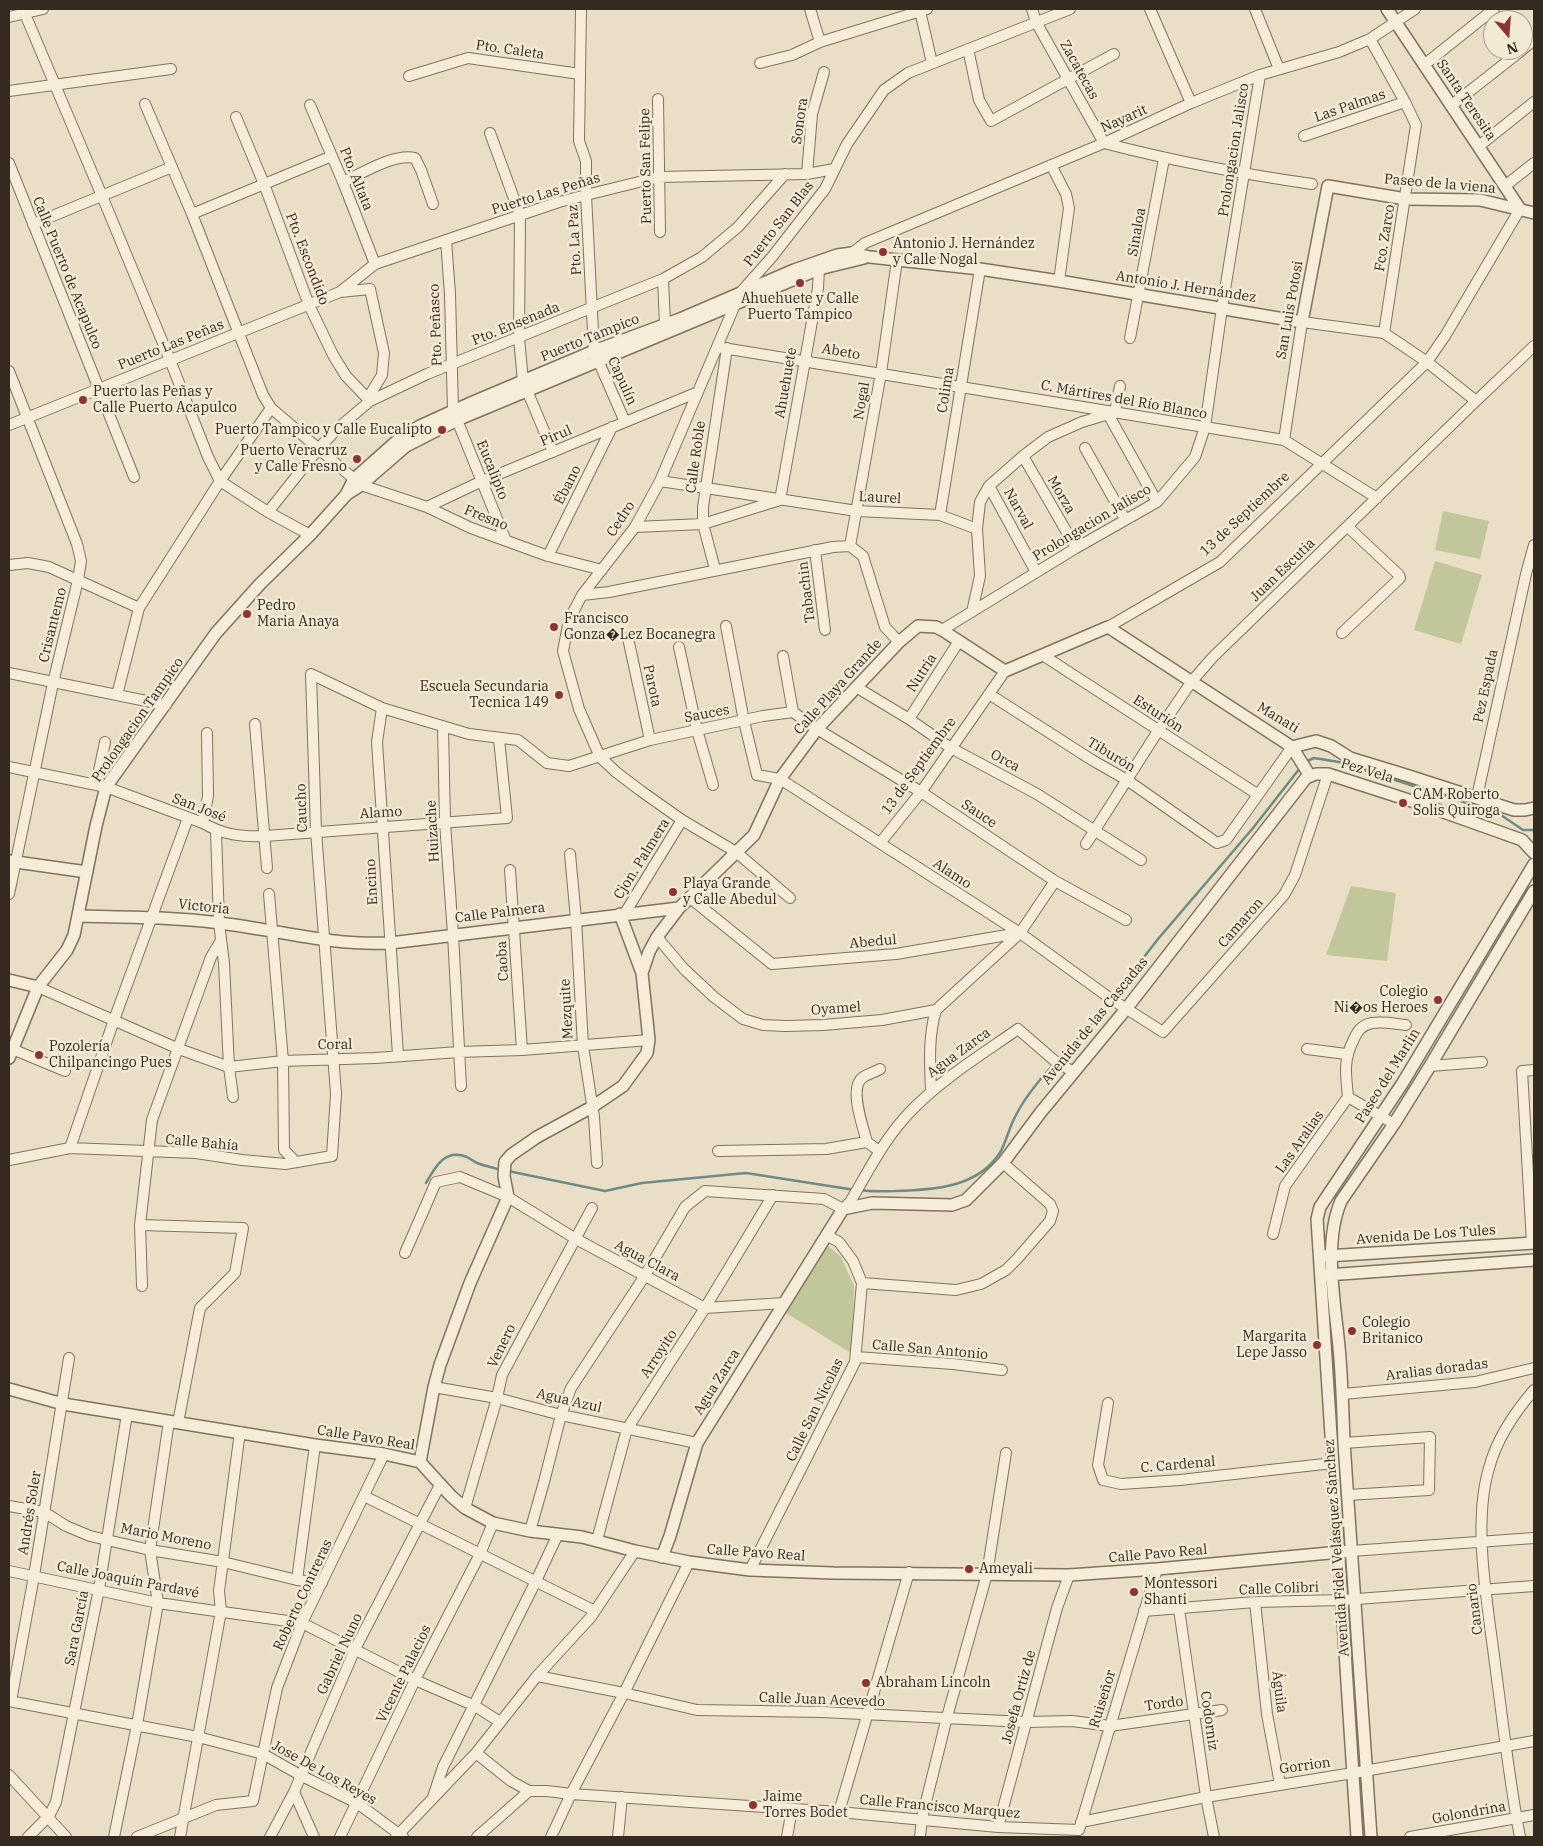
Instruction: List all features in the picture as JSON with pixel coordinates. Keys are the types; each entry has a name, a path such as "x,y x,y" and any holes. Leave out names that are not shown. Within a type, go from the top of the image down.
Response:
{"street":[{"path":"9,17 43,9"},
{"name":"Pto. La Paz","path":"581,9 579,141 586,161 586,195 590,234 591,309 596,356"},
{"path":"810,9 820,42"},
{"name":"Zacatecas","path":"1032,9 1036,22 1104,143"},
{"path":"834,169 847,144 884,90 908,73 1070,9"},
{"path":"1150,9 1191,103"},
{"path":"1255,9 1279,69"},
{"name":"Santa Teresita","path":"1387,9 1520,209"},
{"name":"Nayarit","path":"852,257 865,243 1104,143 1191,103 1260,75 1339,52 1370,39 1415,9"},
{"path":"1424,65 1494,9"},
{"path":"760,63 792,55 820,42 924,10 932,63"},
{"path":"25,14 170,360 208,457 220,481 268,512 310,535"},
{"name":"Fco. Zarco","path":"1370,39 1416,125 1384,333"},
{"path":"968,49 979,100 991,121 1114,54"},
{"name":"Pto. Caleta","path":"409,76 468,58 580,74"},
{"path":"1452,105 1508,60"},
{"path":"9,91 171,69"},
{"name":"Sonora","path":"808,174 812,114 824,72"},
{"name":"Prolongacion Jalisco","path":"942,630 1076,548 1157,502 1195,457 1205,428 1222,308 1260,75"},
{"name":"Puerto San Felipe","path":"658,99 660,232"},
{"name":"Las Palmas","path":"1304,136 1405,102"},
{"path":"1479,146 1534,102"},
{"path":"145,104 192,214 237,333 263,395 271,408 358,482"},
{"name":"Pto. Altata","path":"310,105 376,264"},
{"name":"Pto. Escondido","path":"236,117 264,184 309,305 346,376 369,399"},
{"path":"490,133 520,215 518,338 525,386 553,452"},
{"path":"1104,143 1164,159 1312,184"},
{"path":"192,214 332,156"},
{"path":"343,182 391,160 406,156 415,158 422,170 433,204"},
{"name":"Sinaloa","path":"1130,338 1164,159"},
{"name":"Calle Puerto de Acapulco","path":"9,163 134,477"},
{"path":"1505,186 1534,163"},
{"path":"1051,165 1066,194 1069,208 1059,281"},
{"path":"33,224 172,167"},
{"name":"Puerto Las Peñas","path":"9,425 340,292 376,264 559,202 659,177 808,174 834,169"},
{"name":"Puerto San Blas","path":"740,293 772,257 813,204 825,188 834,169"},
{"name":"Pto. Ensenada","path":"268,512 319,448 369,399 663,279 702,257 738,226 784,174"},
{"name":"Paseo de la viena","path":"1328,186 1406,199 1480,200 1534,213"},
{"name":"San Luis Potosi","path":"1284,440 1302,322 1328,186"},
{"name":"13 de Septiembre","path":"880,844 921,792 1005,672 1108,627 1220,562 1427,362 1445,336 1520,209"},
{"name":"Pto. Peñasco","path":"446,240 455,415"},
{"name":"Puerto Tampico","path":"358,482 399,439 420,426 455,415 525,386 794,270 837,255 852,257"},
{"name":"Antonio J. Hernández","path":"852,257 870,257 980,269 1302,322 1384,333 1427,362 1476,400"},
{"name":"Puerto Tampico","path":"596,356 735,304 852,257"},
{"name":"Nogal","path":"850,546 881,373 897,260"},
{"name":"Colima","path":"940,515 980,269"},
{"name":"Ahuehuete","path":"780,500 818,288 819,270"},
{"path":"663,279 665,324"},
{"path":"340,292 370,289 384,353 382,375 369,399"},
{"name":"Cedro","path":"740,293 722,347 698,392 660,481 635,527 582,595 569,620 563,651 579,709 600,757 641,791 682,820 736,852 790,898"},
{"name":"Juan Escutia","path":"1086,844 1192,681 1214,657 1476,400 1534,346"},
{"name":"Abeto","path":"722,347 960,386"},
{"name":"Calle Roble","path":"715,569 703,524 705,488 722,347"},
{"name":"Capulín","path":"596,356 625,422"},
{"name":"Crisantemo","path":"9,371 81,561 12,861 9,894"},
{"name":"C. Mártires del Río Blanco","path":"960,386 1112,413 1284,440"},
{"path":"1120,386 1112,413 1157,502"},
{"name":"Pirul","path":"426,507 482,481 698,392"},
{"path":"116,695 139,608 220,481 271,408"},
{"path":"972,612 980,576 977,529 980,502 989,486 1022,456 1048,437 1082,422 1112,413"},
{"name":"Eucalipto","path":"455,415 506,541"},
{"name":"Ébano","path":"548,556 612,427"},
{"path":"1284,440 1377,498"},
{"path":"1084,448 1125,519"},
{"name":"Morza","path":"1022,456 1076,548"},
{"name":"Laurel","path":"660,481 857,512 940,515 977,529"},
{"name":"Prolongacion Tampico","path":"11,1053 38,987 67,950 74,935 96,826 101,786 166,704 216,633 260,584 310,535 358,482"},
{"name":"Fresno","path":"358,482 426,507 471,528 506,541 548,556 602,570"},
{"name":"Narval","path":"989,486 1036,572"},
{"name":"Laurel","path":"635,527 703,524 780,500"},
{"path":"1342,633 1398,581 1399,575 1348,526"},
{"path":"582,595 609,592 816,550 850,546 863,556 885,627 899,642"},
{"name":"Tabachin","path":"816,550 825,630"},
{"name":"Pez Espada","path":"1477,797 1530,576 1533,552"},
{"path":"9,565 28,563 49,567 139,608"},
{"path":"726,626 744,721"},
{"name":"Calle Playa Grande","path":"642,973 649,952 657,937 679,908 754,835 780,779 817,729 899,642 918,626 936,627 942,630 1005,672"},
{"name":"Manati","path":"1108,627 1292,747 1316,741 1331,746 1350,758 1477,797"},
{"name":"Parota","path":"628,638 650,740"},
{"name":"Nutria","path":"909,719 959,641"},
{"path":"679,647 697,730 713,785"},
{"path":"784,656 792,712 817,729"},
{"name":"Esturión","path":"1044,656 1258,794"},
{"path":"9,673 166,704"},
{"name":"Caucho","path":"336,1094 316,831 311,674 382,708"},
{"name":"Orca","path":"856,687 909,719 951,748 1037,794 1141,860"},
{"name":"Tiburón","path":"989,694 1092,760 1127,780 1217,842 1226,840 1258,794"},
{"path":"382,708 469,734 518,740 547,763 569,766 600,757"},
{"name":"Encino","path":"382,708 377,742 398,1055"},
{"name":"Sauces","path":"600,757 650,740 792,712"},
{"name":"Alamo","path":"744,721 757,775 780,779 1020,933 1126,1009"},
{"path":"255,724 267,868"},
{"name":"Huizache","path":"442,726 445,823 454,934 461,1086"},
{"name":"Sauce","path":"817,729 921,792 1055,881 1126,920"},
{"path":"203,823 208,796 207,733"},
{"name":"Alamo","path":"316,831 507,818 499,739"},
{"path":"101,786 105,742"},
{"path":"1258,794 1292,747 1310,776 1328,774"},
{"name":"San José","path":"9,767 101,786 203,823 216,831 264,836 316,831"},
{"name":"Pez Vela","path":"1328,774 1424,805 1522,840 1534,853"},
{"name":"Camaron","path":"1126,1009 1162,1032 1284,895 1295,875 1328,774"},
{"name":"Avenida de las Cascadas","path":"846,1206 872,1204 952,1205 966,1200 1003,1163 1306,778 1310,776"},
{"path":"1477,797 1514,810 1534,808"},
{"path":"70,1148 114,1020 188,818"},
{"name":"Cjon. Palmera","path":"622,913 682,820"},
{"path":"216,831 220,942 224,963 229,1067 233,1097"},
{"name":"Mezquite","path":"570,854 576,919 583,1046 598,1163"},
{"path":"12,861 87,872"},
{"name":"Paseo del Marlin","path":"1319,1257 1317,1219 1320,1206 1381,1116 1534,864"},
{"name":"Caoba","path":"510,870 522,1050"},
{"path":"931,1092 929,1052 931,1027 936,1010 1020,933 1055,881"},
{"path":"1333,1256 1336,1212 1341,1201 1394,1124 1534,891"},
{"path":"269,894 283,1061 284,1150 296,1162"},
{"name":"Abedul","path":"690,897 772,964 896,954 1020,933"},
{"name":"Calle Palmera","path":"324,941 357,944 390,943 622,913 679,908"},
{"name":"Calle Playa Grande","path":"508,1197 504,1176 505,1162 511,1155 537,1137 592,1107 623,1086 647,1053 649,1040 642,973 622,913"},
{"name":"Victoria","path":"79,916 151,918 219,923 271,930 324,941"},
{"name":"Oyamel","path":"657,937 684,970 714,997 743,1019 763,1025 823,1025 882,1020 936,1010"},
{"path":"142,1286 140,1225 152,1120 211,957 220,942"},
{"path":"9,980 38,987"},
{"path":"1463,982 1476,989"},
{"name":"Coral","path":"38,987 179,1048 229,1067 283,1061 522,1050 649,1040"},
{"path":"1394,1124 1348,1097 1345,1070 1346,1054 1358,1030 1371,1023 1406,1025"},
{"name":"Agua Zarca","path":"662,1557 697,1443 826,1235 860,1185 879,1151 908,1114 931,1092 1018,1029 1056,1062 1074,1072"},
{"path":"1307,1049 1346,1054"},
{"path":"11,1053 65,1070"},
{"path":"1430,1066 1482,1062"},
{"path":"879,1151 867,1142 858,1110 856,1088 862,1078 880,1070"},
{"path":"1533,1243 1531,1174 1522,1071 1534,1070"},
{"name":"Calle Bahía","path":"9,1160 70,1148 196,1153 285,1164 332,1156 336,1094"},
{"name":"Las Aralias","path":"1274,1234 1285,1186 1348,1097"},
{"path":"718,1151 826,1150 867,1142"},
{"path":"862,1283 956,1290 981,1284 1006,1270 1050,1221 1053,1211 1050,1204 1003,1163"},
{"name":"Agua Clara","path":"405,1253 436,1182 460,1177 508,1197 576,1239 705,1308"},
{"path":"530,1531 570,1388 644,1277 685,1207 705,1191 824,1199 846,1206"},
{"name":"Arroyito","path":"597,1540 627,1429 705,1308 772,1195"},
{"path":"420,1462 434,1387 440,1366 470,1284 508,1197"},
{"name":"Venero","path":"464,1508 497,1398 502,1375 509,1358 592,1208"},
{"path":"114,1837 137,1725 158,1603 150,1550 173,1422 200,1308 235,1273 244,1228 140,1225"},
{"name":"Calle San Nicolas","path":"750,1570 855,1362 862,1283 852,1261 839,1242 826,1235"},
{"name":"Avenida De Los Tules","path":"1319,1257 1533,1243"},
{"name":"Avenida Fidel Velásquez Sánchez","path":"1333,1256 1371,1837"},
{"name":"Avenida Fidel Velásquez Sánchez","path":"1319,1257 1343,1600 1357,1837"},
{"path":"1320,1275 1534,1260"},
{"path":"705,1308 784,1303"},
{"name":"Calle San Antonio","path":"856,1357 953,1364 1002,1370"},
{"name":"Andrés Soler","path":"10,1701 34,1576 69,1358"},
{"name":"Aralias doradas","path":"1343,1394 1475,1382 1534,1368"},
{"name":"Agua Azul","path":"434,1387 497,1398 561,1415 697,1443"},
{"name":"Calle Pavo Real","path":"9,1389 62,1404 315,1445 384,1454 420,1462 464,1508 493,1523 530,1531 597,1540 635,1551 689,1562 750,1570 833,1573 909,1572 1069,1575 1339,1552 1534,1538"},
{"name":"Canario","path":"1520,1837 1486,1590 1482,1505 1489,1468 1503,1430 1534,1390"},
{"name":"C. Cardenal","path":"1108,1403 1098,1465 1103,1480 1121,1484 1170,1481 1333,1463"},
{"name":"Sara García","path":"28,1837 49,1816 56,1802 98,1589 126,1414"},
{"path":"180,1837 221,1611 219,1591 240,1432"},
{"path":"1344,1443 1430,1437 1429,1490 1348,1495"},
{"path":"297,1580 315,1445"},
{"path":"920,1837 922,1818 947,1718 987,1574 1006,1453"},
{"name":"Roberto Contreras","path":"185,1817 216,1805 253,1801 277,1688 302,1623 384,1454"},
{"name":"Gabriel Nuno","path":"270,1837 294,1792 355,1649 440,1485"},
{"path":"364,1496 595,1610"},
{"name":"Mario Moreno","path":"9,1506 44,1512 79,1532 150,1550 223,1562 297,1580 322,1584"},
{"name":"Vicente Palacios","path":"340,1837 480,1554 493,1523"},
{"path":"432,1801 444,1767 558,1534"},
{"path":"400,1836 476,1753 537,1676 595,1610 635,1551"},
{"path":"551,1837 689,1562"},
{"name":"Ruiseñor","path":"1079,1830 1156,1569"},
{"name":"Calle Joaquín Pardavé","path":"9,1571 158,1603 302,1623 416,1680 475,1706 500,1722"},
{"path":"839,1812 909,1572"},
{"name":"Josefa Ortiz de","path":"998,1827 1057,1608 1069,1575"},
{"name":"Calle Colibri","path":"1144,1611 1255,1602 1356,1600 1534,1586"},
{"name":"Águila","path":"1255,1602 1267,1714 1280,1784"},
{"name":"Codorniz","path":"1179,1609 1206,1796 1214,1837"},
{"name":"Calle Juan Acevedo","path":"537,1676 697,1710 1072,1722 1110,1726"},
{"name":"Jose De Los Reyes","path":"10,1701 198,1737 263,1754 300,1776 357,1803 400,1836"},
{"name":"Tordo","path":"1110,1726 1222,1710"},
{"name":"Gorrion","path":"1079,1830 1206,1796 1366,1771 1534,1741"},
{"path":"476,1753 511,1781 529,1791 477,1837"},
{"path":"9,1775 49,1816 66,1837"},
{"name":"Calle Francisco Marquez","path":"529,1791 922,1818 998,1827 1079,1830"},
{"path":"294,1792 314,1837"},
{"path":"618,1837 622,1797"},
{"path":"788,1837 792,1809"},
{"name":"Golondrina","path":"1410,1837 1534,1815"},
{"path":"137,1837 185,1817"}],"green space":[{"path":"1443,511 1489,521 1480,559 1435,550"},
{"path":"1435,561 1482,575 1461,644 1414,630"},
{"path":"1351,886 1396,893 1387,961 1326,955"},
{"path":"827,1245 841,1257 854,1286 853,1348 851,1353 786,1313"}],"waterway":[{"path":"1305,762 1314,758 1339,762 1498,813 1523,830 1534,830"},
{"path":"1112,998 1158,939 1253,828 1300,768"},
{"path":"1058,1059 1099,1017 1109,1002"},
{"path":"860,1190 925,1190 968,1180 980,1173 992,1163 1001,1151 1022,1104 1054,1064"},
{"path":"426,1183 437,1165 453,1155 467,1157 477,1163 500,1170"},
{"path":"508,1171 605,1191 642,1183 746,1173 855,1190"}],"place":[{"name":"Antonio J. Hernández y Calle Nogal","path":"883,252"},
{"name":"Ahuehuete y Calle Puerto Tampico","path":"800,283"},
{"name":"Puerto las Peñas y Calle Puerto Acapulco","path":"83,400"},
{"name":"Puerto Tampico y Calle Eucalipto","path":"442,430"},
{"name":"Puerto Veracruz y Calle Fresno","path":"357,459"},
{"name":"Pedro Maria Anaya","path":"247,614"},
{"name":"Francisco Gonza�Lez Bocanegra","path":"554,627"},
{"name":"Escuela Secundaria Tecnica 149","path":"559,695"},
{"name":"CAM Roberto Solis Quiroga","path":"1403,803"},
{"name":"Playa Grande y Calle Abedul","path":"673,892"},
{"name":"Colegio Ni�os Heroes","path":"1438,1000"},
{"name":"Pozolería Chilpancingo Pues","path":"39,1055"},
{"name":"Colegio Britanico","path":"1352,1331"},
{"name":"Margarita Lepe Jasso","path":"1317,1345"},
{"name":"Ameyali","path":"969,1569"},
{"name":"Montessori Shanti","path":"1134,1592"},
{"name":"Abraham Lincoln","path":"866,1683"},
{"name":"Jaime Torres Bodet","path":"753,1805"}]}
